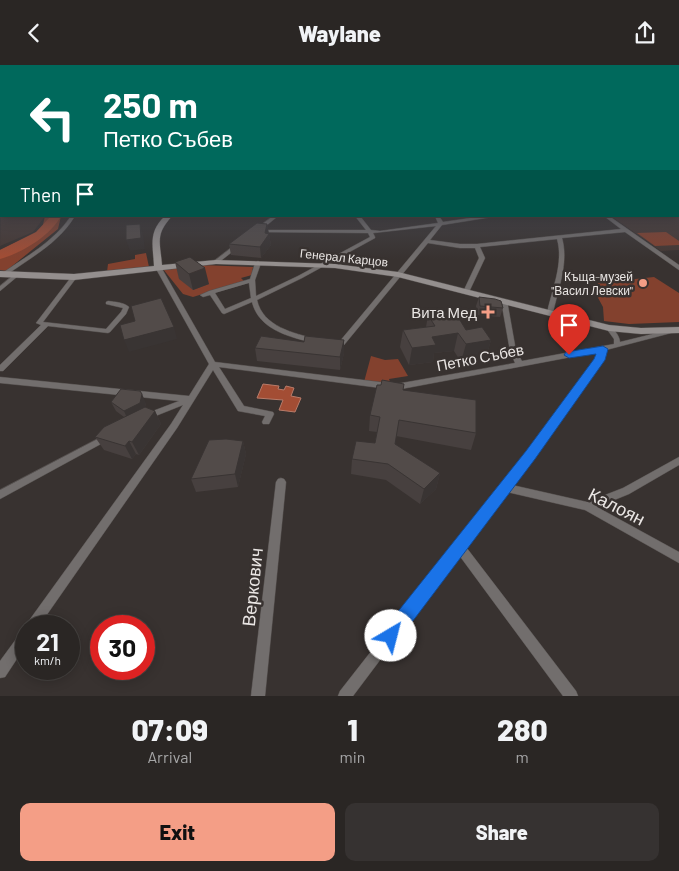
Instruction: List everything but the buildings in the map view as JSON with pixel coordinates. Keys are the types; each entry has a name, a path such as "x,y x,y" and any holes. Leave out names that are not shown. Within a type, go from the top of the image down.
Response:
{"main road":[{"path":"158,267 156,234 160,225 168,217"},
{"name":"Генерал Карцов","path":"1,274 74,277 216,262 324,265 398,275 468,289 506,302 609,328 641,331 678,330"}],"street":[{"path":"1,274 59,233 70,223 73,217"},
{"path":"275,217 256,231 370,233 488,217"},
{"path":"211,292 224,312 255,300 297,279 373,237 358,217"},
{"path":"438,217 441,223"},
{"path":"607,217 679,268"},
{"path":"330,345 342,343 441,223"},
{"path":"427,241 460,246 477,246 626,230"},
{"path":"550,313 560,266 562,248 559,238"},
{"path":"216,262 242,242"},
{"path":"468,289 482,257 477,246"},
{"path":"258,263 252,280 255,306 270,325 285,333 321,343"},
{"path":"158,267 241,409 270,413 266,422"},
{"path":"0,289 16,275"},
{"path":"74,277 39,323 108,331 124,313 126,307 108,303"},
{"path":"203,295 252,280"},
{"path":"506,302 513,351 520,363"},
{"path":"0,369 45,325"},
{"path":"609,328 617,339 617,344"},
{"name":"Петко Събев","path":"213,364 396,387 603,349 678,330"},
{"path":"345,696 459,546 506,488 599,360 603,349"},
{"path":"40,615 164,439 213,364"},
{"path":"0,380 191,399"},
{"path":"142,418 191,399"},
{"path":"0,495 117,432"},
{"path":"587,505 626,491 679,461"},
{"name":"Веркович","path":"258,696 281,483"},
{"name":"Калоян","path":"506,488 587,505 679,558"},
{"path":"459,546 571,696"},
{"path":"0,672 15,651"}],"shaded area":[{"path":"1,217 43,217 33,232 0,246"},
{"path":"45,217 61,217 58,229 6,271 0,270 0,250 42,229"},
{"path":"612,217 679,217 679,250 661,251"},
{"path":"666,232 679,241 679,245 655,246 637,233"},
{"path":"146,253 149,267 107,272 108,264 135,259 135,255"},
{"path":"202,265 253,267 252,275 241,278 244,281 193,297 183,294 163,269"},
{"path":"654,277 679,293 679,322 629,324 604,321 603,307 597,296 598,283"},
{"path":"371,356 385,360 398,359 408,376 389,379 390,382 364,382"},
{"path":"263,384 279,386 278,389 284,390 286,386 294,388 291,396 301,398 295,412 279,410 283,400 257,398"}],"waterway":[{"path":"0,255 40,234 55,217"}],"place":[{"name":"Къща-музей \"Васил Левски\"","path":"643,283"},
{"name":"Вита Мед","path":"488,312"}],"route":[{"path":"391,636 531,455 599,360 603,349 569,355"}]}
